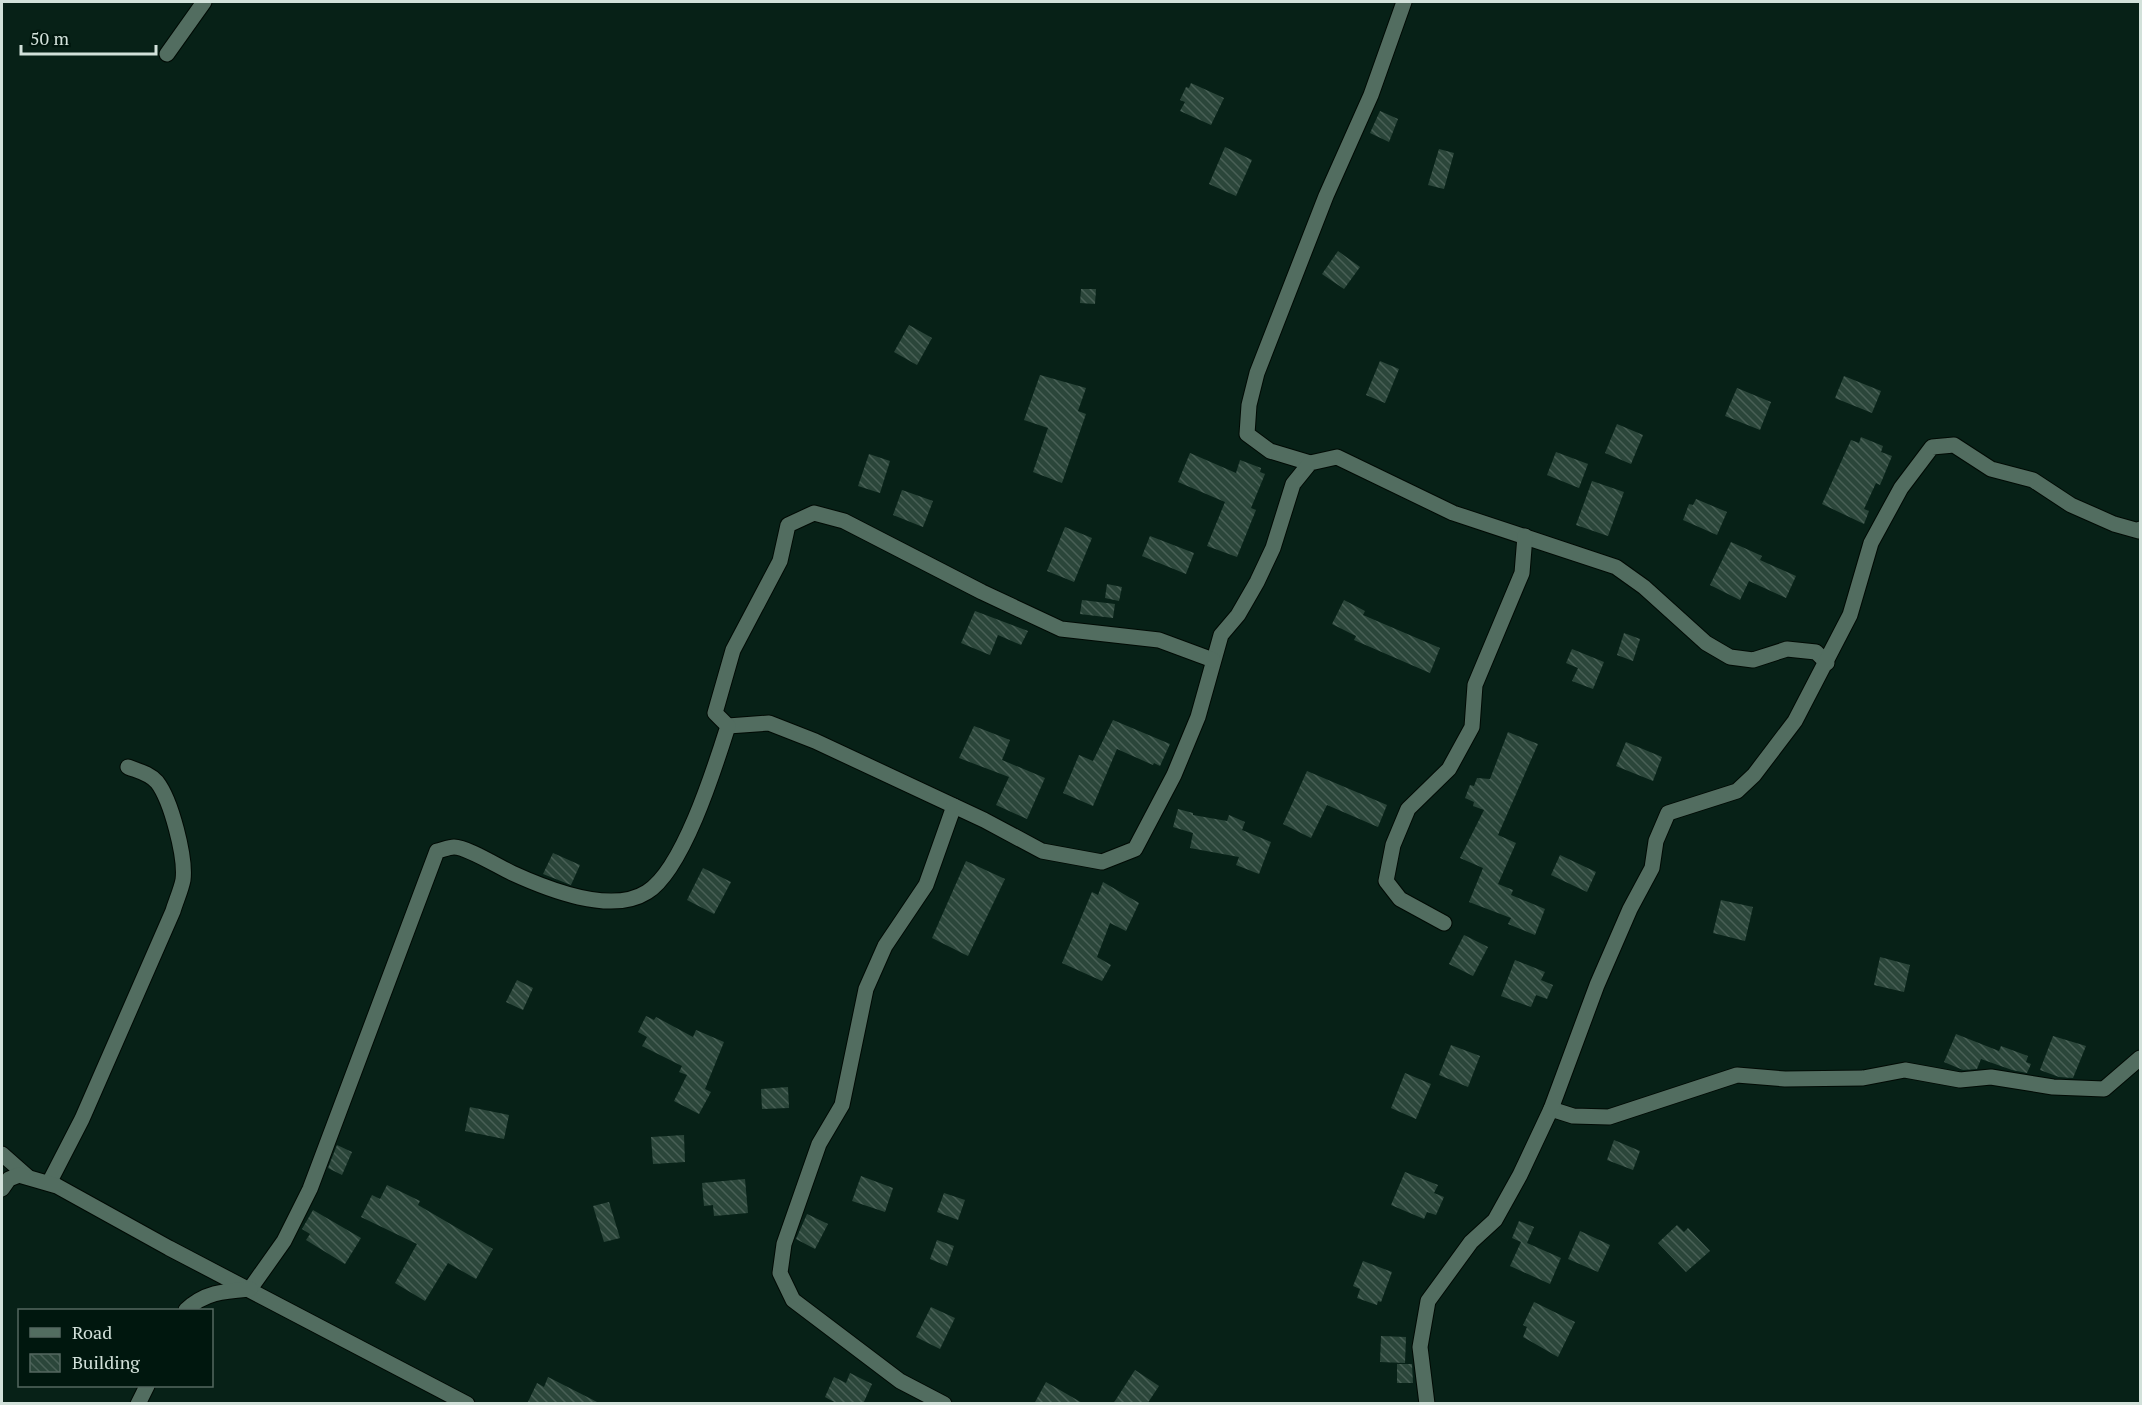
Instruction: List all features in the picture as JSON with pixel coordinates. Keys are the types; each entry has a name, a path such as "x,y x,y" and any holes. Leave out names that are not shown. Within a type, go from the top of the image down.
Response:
{"street":[{"path":"167,54 204,2"},
{"path":"1404,2 1371,95 1301,257 1268,351 1257,373 1249,405 1247,434 1270,451 1310,463 1337,457 1453,513 1616,567 1644,587 1706,643 1730,657 1753,660 1787,649 1816,652 1827,663"},
{"path":"1427,1404 1420,1347 1428,1301 1471,1242 1495,1220 1551,1109 1597,985 1630,909 1652,868 1656,841 1668,813 1737,791 1754,775 1795,722 1850,615 1871,543 1901,488 1932,447 1954,445 1991,469 2033,480 2071,505 2114,524 2139,531 2140,529"},
{"path":"1213,660 1159,640 1061,628 982,592 844,521 814,513 788,525 780,561 733,651 715,713 728,726 769,723 954,806 1042,851 1102,862 1135,849 1174,775 1198,717 1221,635 1238,615 1273,548 1293,484 1310,463"},
{"path":"1444,923 1400,899 1386,881 1393,845 1408,809 1449,769 1472,727 1475,685 1522,573 1525,536"},
{"path":"188,1309 198,1299 219,1292 250,1289 284,1241 310,1189 436,851 455,847 536,884 591,900 622,901 648,892 679,854 705,794 728,726"},
{"path":"49,1183 82,1119 173,911 183,880 177,835 168,805 158,784 145,773 128,767"},
{"path":"944,1404 900,1381 793,1300 780,1273 784,1244 819,1144 842,1105 866,989 885,946 926,885 954,806"},
{"path":"1551,1109 1573,1116 1609,1117 1737,1076 1785,1079 1863,1078 1905,1070 1960,1080 1991,1077 2053,1086 2104,1089 2140,1058"},
{"path":"2,1154 28,1177"},
{"path":"2,1189 9,1179 20,1175 49,1183 467,1404"},
{"path":"138,1404 146,1387"}],"building":[{"path":"1191,83 1224,98 1211,125 1180,111 1185,102 1180,100 1186,87 1189,88"},
{"path":"1380,111 1398,119 1389,142 1370,133"},
{"path":"1225,147 1252,160 1236,196 1209,184"},
{"path":"1439,149 1454,153 1444,189 1428,185"},
{"path":"1338,251 1360,267 1344,289 1322,274"},
{"path":"1081,289 1096,289 1095,304 1080,303"},
{"path":"909,325 932,338 917,365 894,352"},
{"path":"1380,361 1399,369 1385,403 1366,395"},
{"path":"1040,375 1086,388 1078,411 1086,414 1062,483 1033,472 1048,428 1024,420"},
{"path":"1844,376 1881,391 1872,413 1835,398"},
{"path":"1737,388 1771,402 1760,430 1725,416"},
{"path":"1617,424 1643,435 1631,464 1605,453"},
{"path":"1861,437 1883,446 1881,452 1892,456 1880,485 1876,483 1864,509 1869,511 1864,524 1822,504 1851,440 1859,443"},
{"path":"1556,452 1588,464 1579,488 1547,475"},
{"path":"1190,453 1236,473 1240,460 1261,468 1260,472 1265,474 1251,508 1256,510 1237,557 1207,546 1225,502 1178,482"},
{"path":"869,454 890,461 880,493 858,486"},
{"path":"1592,481 1624,492 1608,536 1576,525"},
{"path":"902,490 933,501 923,527 893,515"},
{"path":"1696,499 1727,512 1717,535 1683,520 1689,504 1693,505"},
{"path":"1065,527 1092,538 1074,582 1047,571"},
{"path":"1150,536 1194,553 1186,574 1142,556"},
{"path":"1731,542 1762,556 1760,560 1796,576 1786,598 1749,581 1740,600 1710,585"},
{"path":"1107,584 1122,587 1119,601 1105,598"},
{"path":"1082,600 1115,604 1113,618 1080,614"},
{"path":"1344,600 1365,611 1363,615 1440,648 1430,673 1354,640 1356,636 1332,624"},
{"path":"975,611 1028,631 1021,645 998,635 990,655 961,643"},
{"path":"1624,633 1640,639 1633,661 1617,655"},
{"path":"1572,649 1604,662 1593,689 1572,681 1578,668 1566,663"},
{"path":"1113,720 1170,744 1160,766 1117,749 1093,806 1063,793 1079,755 1093,761"},
{"path":"974,726 1010,740 1002,760 1045,778 1027,819 996,805 1009,777 959,758"},
{"path":"1508,732 1538,744 1498,835 1516,843 1498,884 1513,890 1511,895 1545,909 1535,935 1508,924 1511,918 1469,902 1483,868 1460,858 1484,810 1473,806 1474,802 1465,798 1470,785 1474,786 1477,778 1490,779"},
{"path":"1626,742 1662,757 1653,781 1616,766"},
{"path":"1307,771 1387,805 1378,827 1327,805 1311,838 1283,824"},
{"path":"1178,809 1193,813 1193,815 1227,821 1229,815 1245,822 1242,830 1271,842 1259,874 1236,865 1239,857 1190,848 1193,833 1173,827"},
{"path":"553,853 580,865 571,885 543,874"},
{"path":"1560,855 1596,872 1587,892 1551,875"},
{"path":"966,861 1005,879 968,956 932,938"},
{"path":"703,868 731,882 714,914 687,900"},
{"path":"1103,882 1139,903 1126,931 1110,923 1097,957 1111,965 1102,981 1062,963 1092,892 1098,895"},
{"path":"1721,900 1753,907 1745,941 1713,933"},
{"path":"1464,935 1488,947 1473,976 1449,964"},
{"path":"1880,957 1910,965 1904,992 1874,985"},
{"path":"1515,960 1545,972 1541,980 1553,985 1547,999 1536,995 1531,1007 1501,996"},
{"path":"517,980 533,988 523,1010 506,1002"},
{"path":"646,1016 654,1020 656,1017 693,1037 696,1030 724,1042 705,1089 711,1092 699,1114 674,1101 687,1075 679,1072 682,1066 642,1046 647,1037 638,1032"},
{"path":"1956,1034 1999,1051 2001,1046 2028,1056 2026,1062 2031,1064 2027,1073 1981,1059 1977,1069 1963,1070 1944,1062"},
{"path":"2053,1036 2086,1046 2073,1078 2059,1077 2040,1070"},
{"path":"1451,1045 1480,1056 1468,1087 1439,1075"},
{"path":"1405,1073 1431,1084 1416,1119 1391,1108"},
{"path":"788,1087 789,1108 762,1109 761,1089"},
{"path":"470,1107 509,1115 504,1139 465,1131"},
{"path":"684,1135 685,1162 653,1164 651,1137"},
{"path":"1614,1140 1640,1151 1633,1170 1607,1160"},
{"path":"337,1145 352,1152 342,1175 328,1168"},
{"path":"1405,1172 1438,1185 1434,1193 1444,1197 1436,1215 1427,1212 1424,1219 1391,1205"},
{"path":"861,1176 893,1188 885,1212 852,1201"},
{"path":"745,1179 748,1213 714,1216 713,1205 704,1206 702,1183"},
{"path":"387,1185 420,1201 418,1205 493,1249 476,1279 448,1263 425,1301 395,1283 417,1244 361,1217 372,1195 380,1199"},
{"path":"944,1193 965,1200 958,1220 937,1212"},
{"path":"609,1202 620,1238 604,1242 593,1206"},
{"path":"313,1210 361,1238 345,1264 306,1240 310,1234 302,1229"},
{"path":"807,1214 828,1224 815,1249 796,1239"},
{"path":"1519,1221 1534,1227 1527,1243 1561,1258 1550,1284 1510,1266 1521,1242 1512,1238"},
{"path":"1677,1225 1684,1232 1688,1228 1710,1251 1686,1272 1658,1243"},
{"path":"1580,1231 1610,1245 1598,1272 1568,1259"},
{"path":"937,1240 954,1246 947,1266 930,1259"},
{"path":"1363,1261 1392,1272 1381,1302 1378,1301 1377,1305 1357,1298 1360,1289 1353,1286"},
{"path":"1534,1302 1575,1322 1558,1357 1523,1337 1527,1327 1523,1325"},
{"path":"931,1307 955,1318 940,1349 916,1337"},
{"path":"1381,1336 1406,1337 1405,1363 1380,1362"},
{"path":"1397,1364 1412,1364 1413,1383 1397,1383"},
{"path":"1135,1370 1159,1386 1147,1404 1113,1404"},
{"path":"850,1373 872,1384 863,1404 838,1404 825,1397 834,1377 846,1383"},
{"path":"548,1377 601,1404 527,1404 537,1383 544,1387"},
{"path":"1046,1382 1084,1404 1034,1404"}]}
